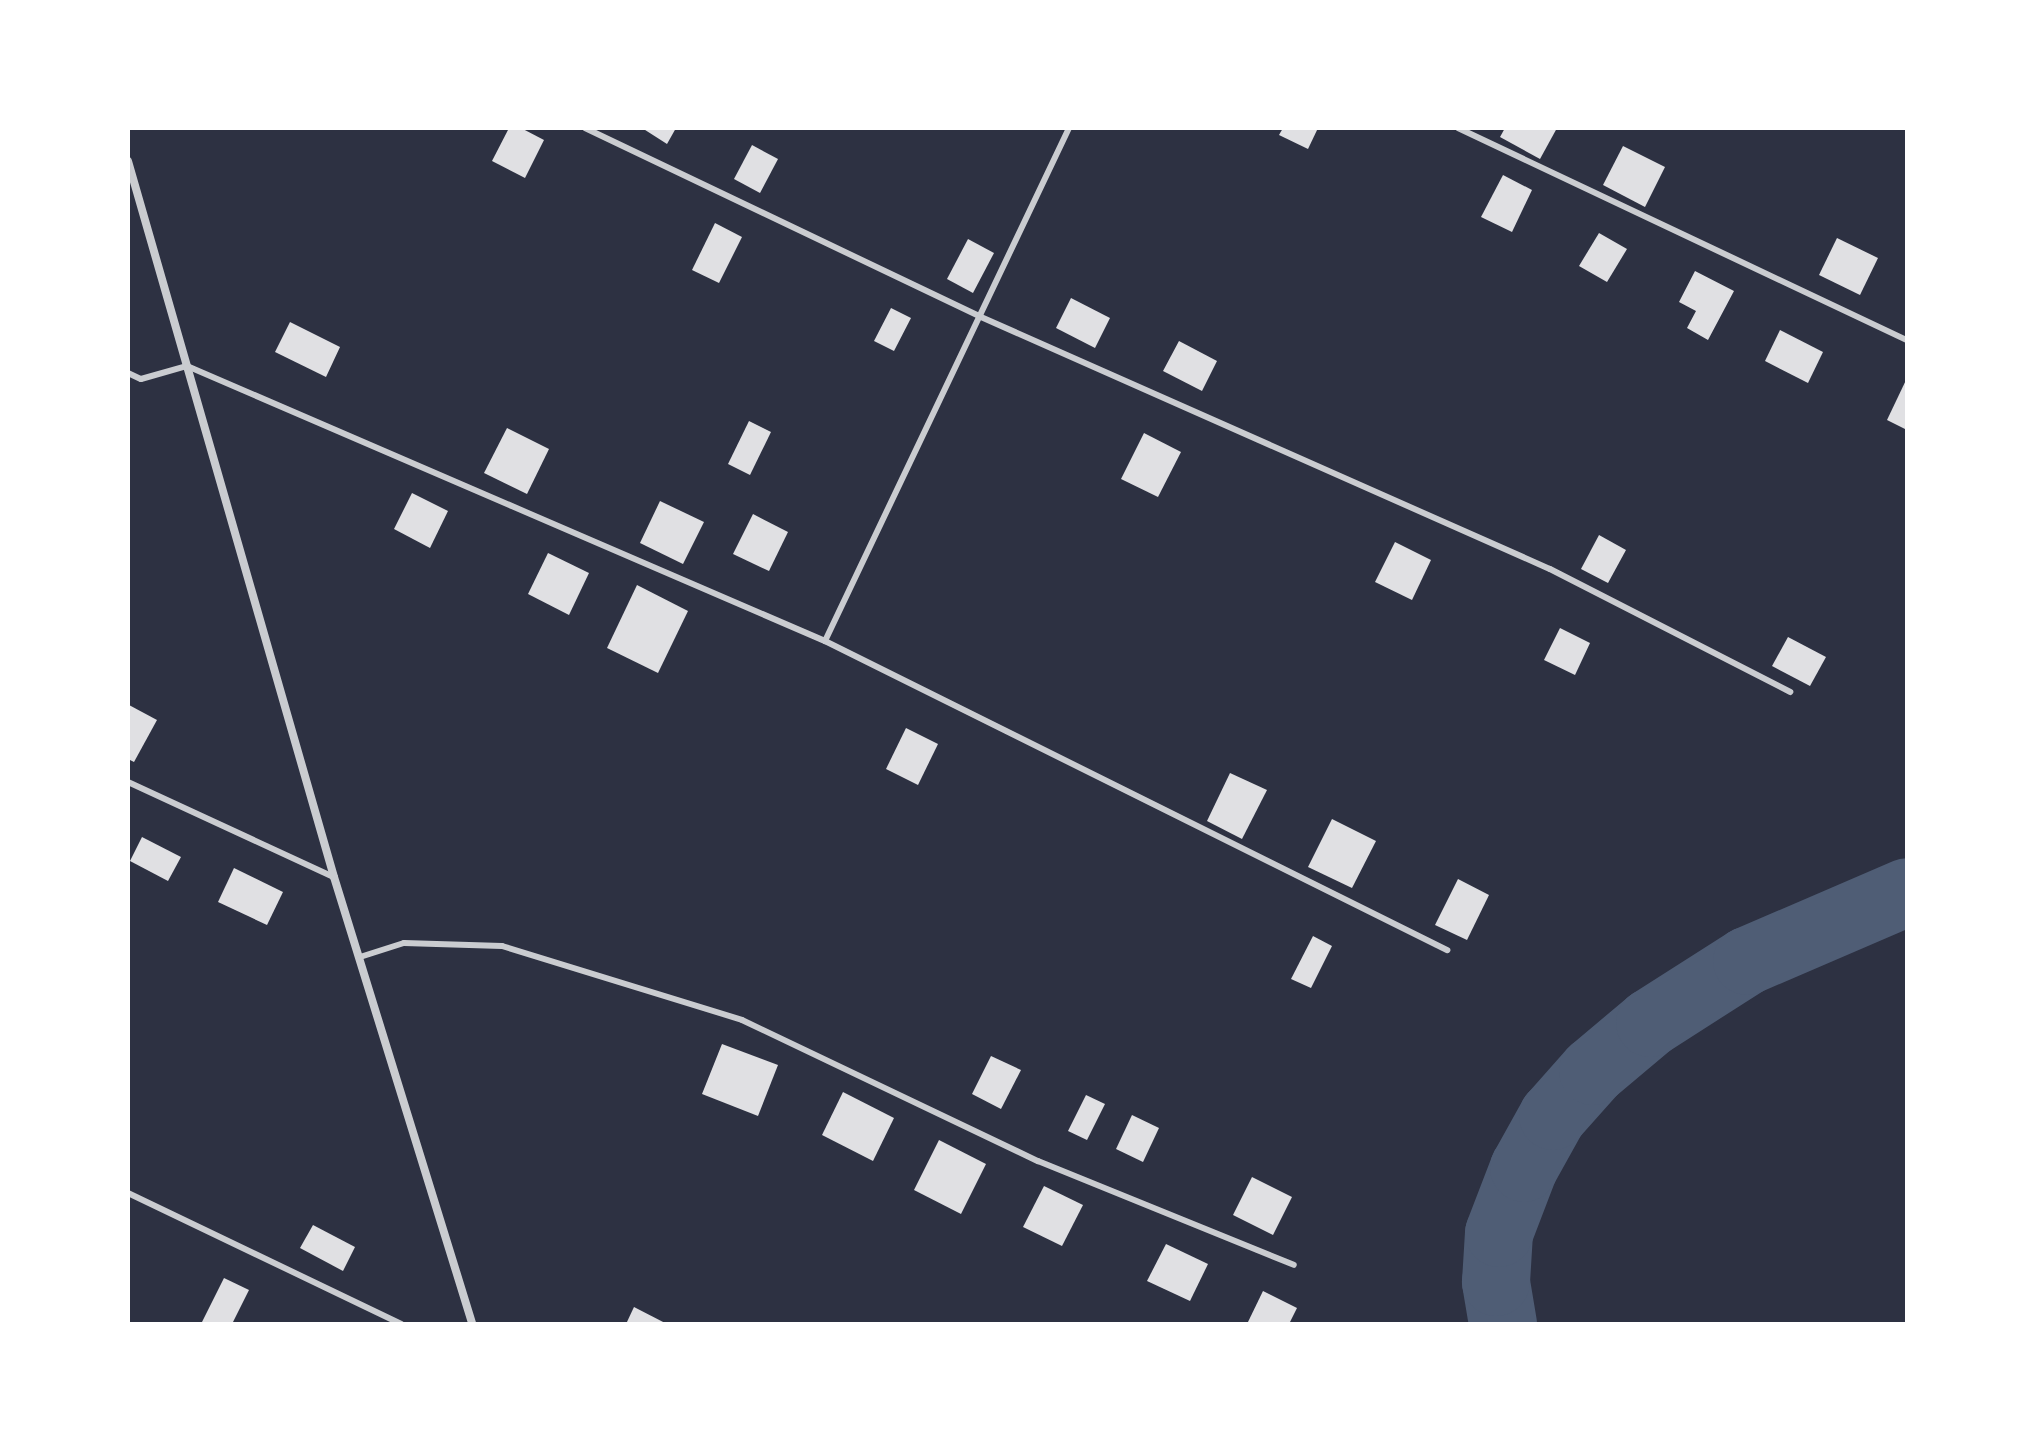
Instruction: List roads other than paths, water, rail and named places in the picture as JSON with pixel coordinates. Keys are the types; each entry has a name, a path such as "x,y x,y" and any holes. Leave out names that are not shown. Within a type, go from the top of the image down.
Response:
{"street":[{"path":"128,161 334,877 472,1324"}],"lane":[{"path":"585,128 981,317 1550,569 1790,692"},
{"path":"825,641 1069,128"},
{"path":"1458,128 1907,340"},
{"path":"128,373 141,379 187,366 825,641 1447,950"},
{"path":"128,782 334,877"},
{"path":"360,957 404,943 502,946 742,1020 1038,1161 1294,1265"},
{"path":"128,1193 401,1324"}],"waterway":[{"path":"1503,1324 1496,1282 1499,1233 1524,1168 1553,1116 1593,1071 1650,1023 1747,961 1907,892"}]}
